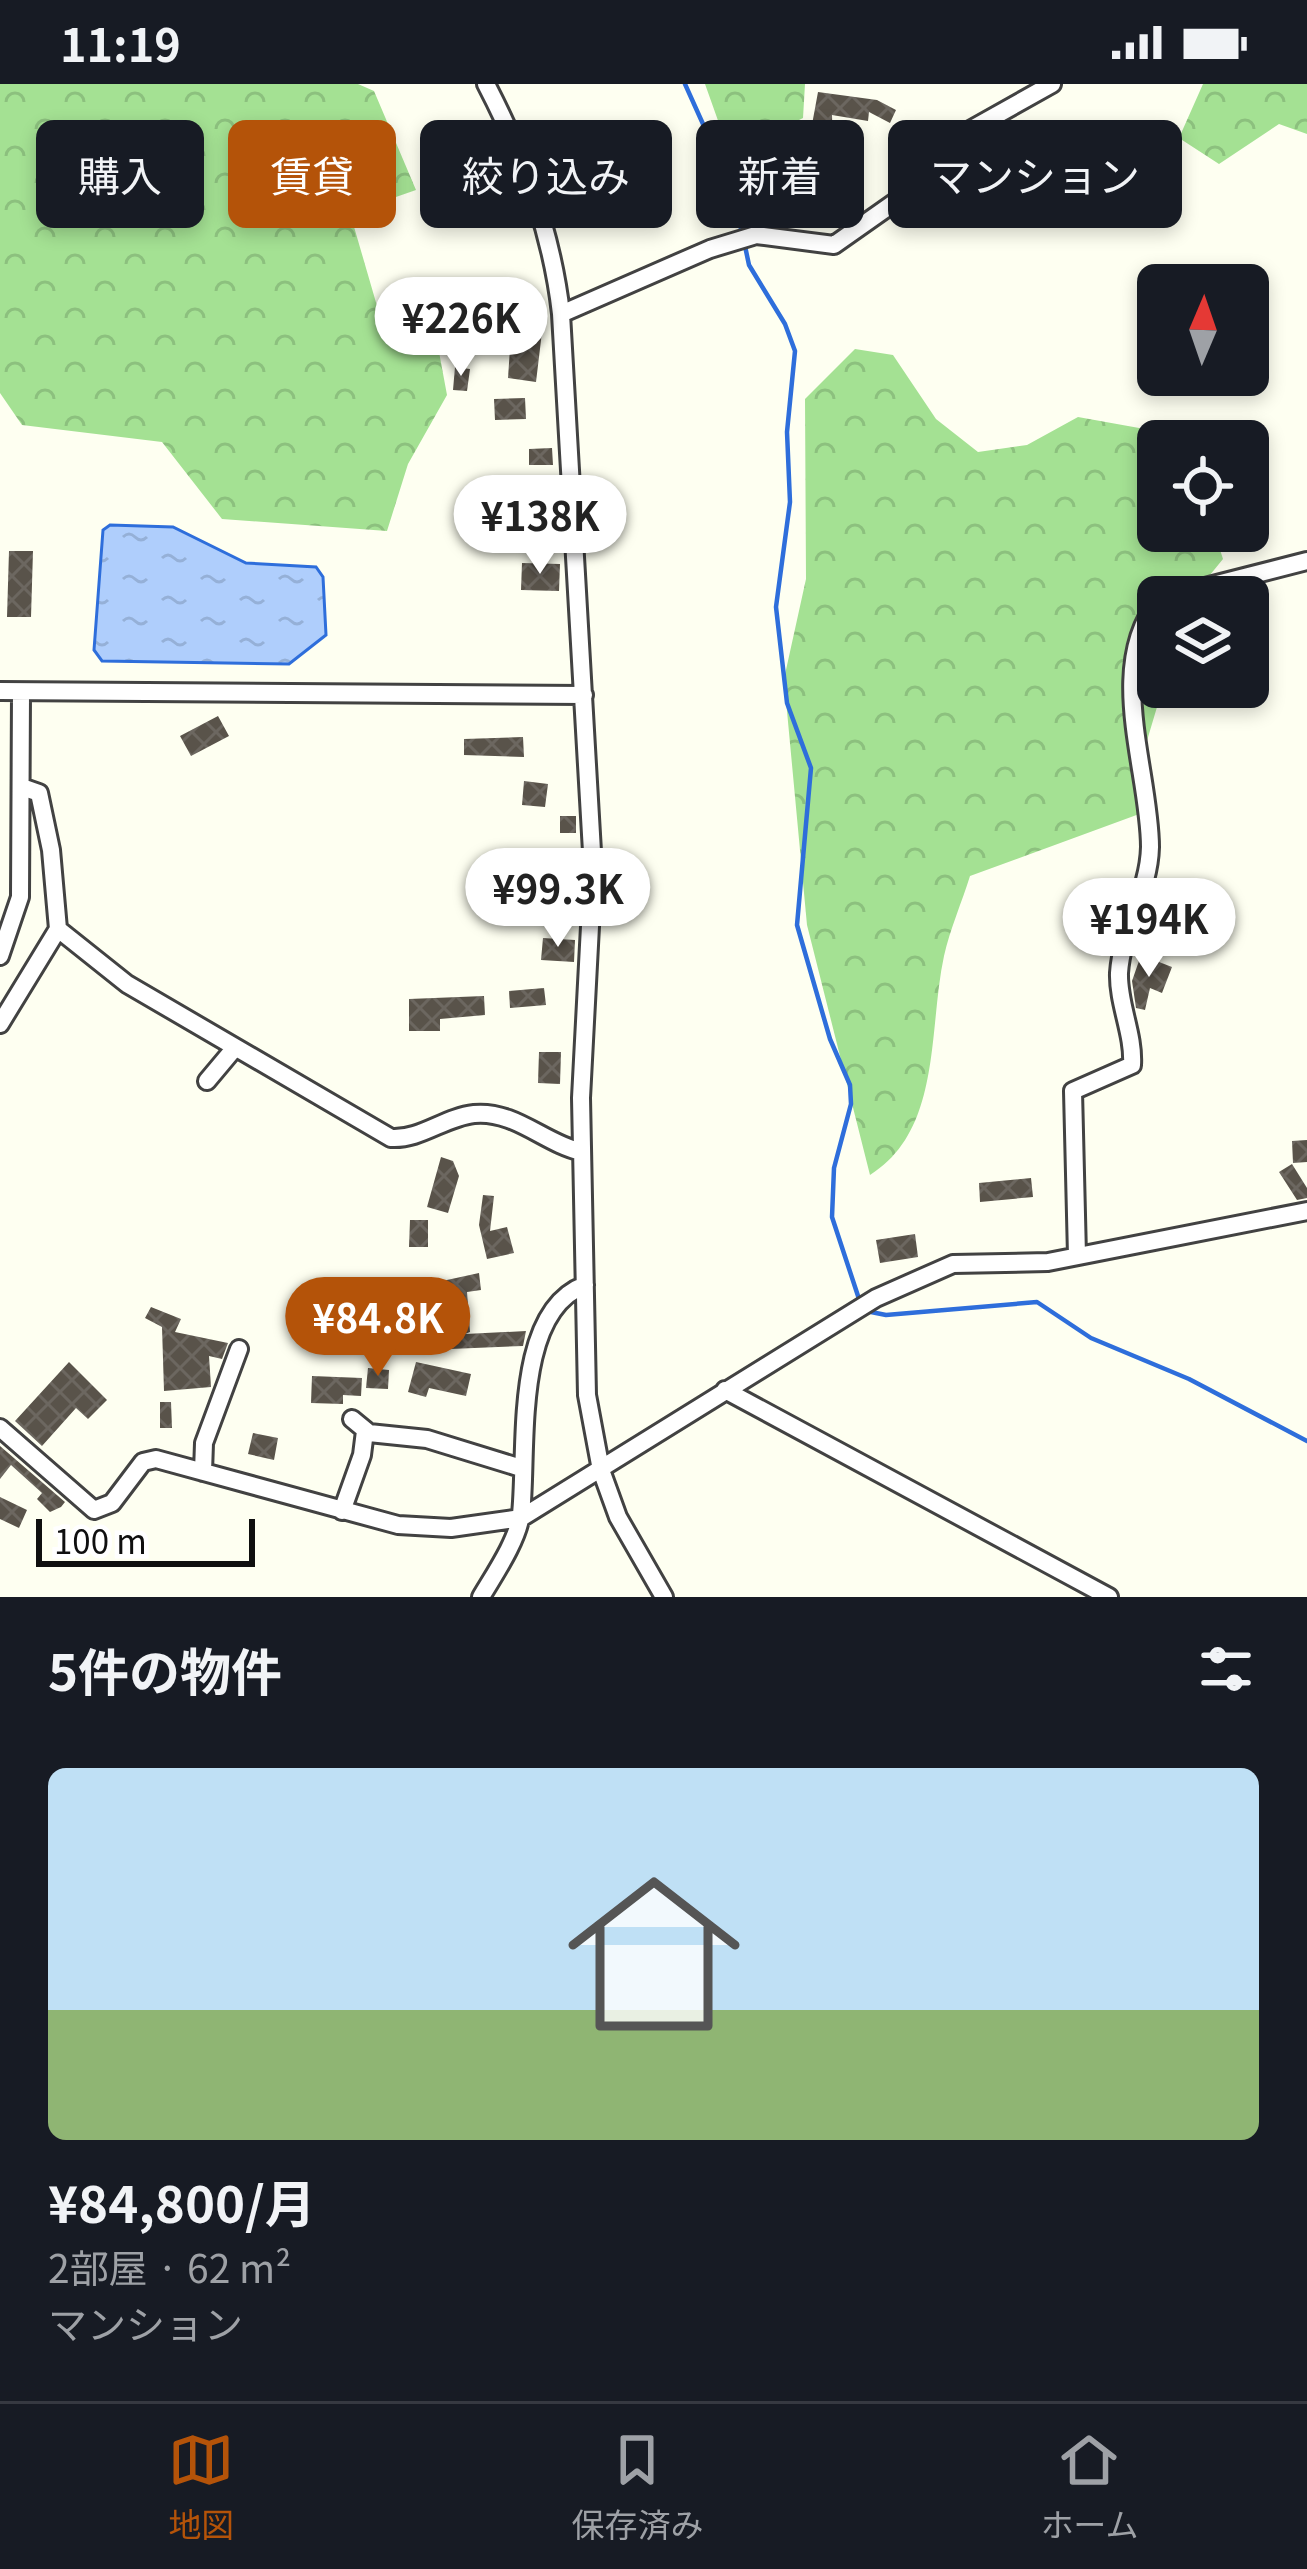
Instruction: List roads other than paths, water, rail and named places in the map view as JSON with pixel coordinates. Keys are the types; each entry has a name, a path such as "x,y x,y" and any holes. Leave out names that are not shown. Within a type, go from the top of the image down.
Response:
{"street":[{"path":"487,84 519,148 540,212 556,266 562,314 593,869 582,1152 587,1395 601,1471 617,1517 664,1597"},
{"path":"562,314 710,249 756,235 835,245 898,200 970,130 1052,84"},
{"path":"1248,576 1307,561"},
{"path":"1077,1256 1073,1091 1132,1065 1119,979 1123,941 1144,887 1150,850 1133,716 1137,653"},
{"path":"0,691 584,695"},
{"path":"0,956 20,897 21,694"},
{"path":"0,1024 58,928 51,850 38,793 22,787"},
{"path":"58,928 127,984 232,1050 391,1138 476,1114 502,1117 561,1148 582,1152"},
{"path":"207,1081 232,1050"},
{"path":"0,1428 94,1510 112,1503 136,1468 149,1459 342,1511 432,1528 521,1518 876,1298 932,1272 953,1264 1077,1256 1307,1211"},
{"path":"481,1597 521,1518 529,1381 544,1327 569,1292 585,1285"},
{"path":"203,1472 204,1443 239,1349"},
{"path":"725,1390 1109,1597"},
{"path":"342,1511 362,1455 358,1425 427,1439 521,1468"}],"water":[{"path":"110,525 173,527 246,563 316,567 323,577 326,635 289,664 102,661 94,650 103,530"}],"waterway":[{"path":"685,84 721,164 743,235"},
{"path":"745,246 749,265 785,324 795,351 787,432 790,502 776,607 787,703 811,768 797,925 830,1039 850,1085 851,1104 834,1168 832,1217 860,1302"},
{"path":"866,1311 886,1315 1037,1302 1091,1338 1189,1379 1307,1441"}]}
